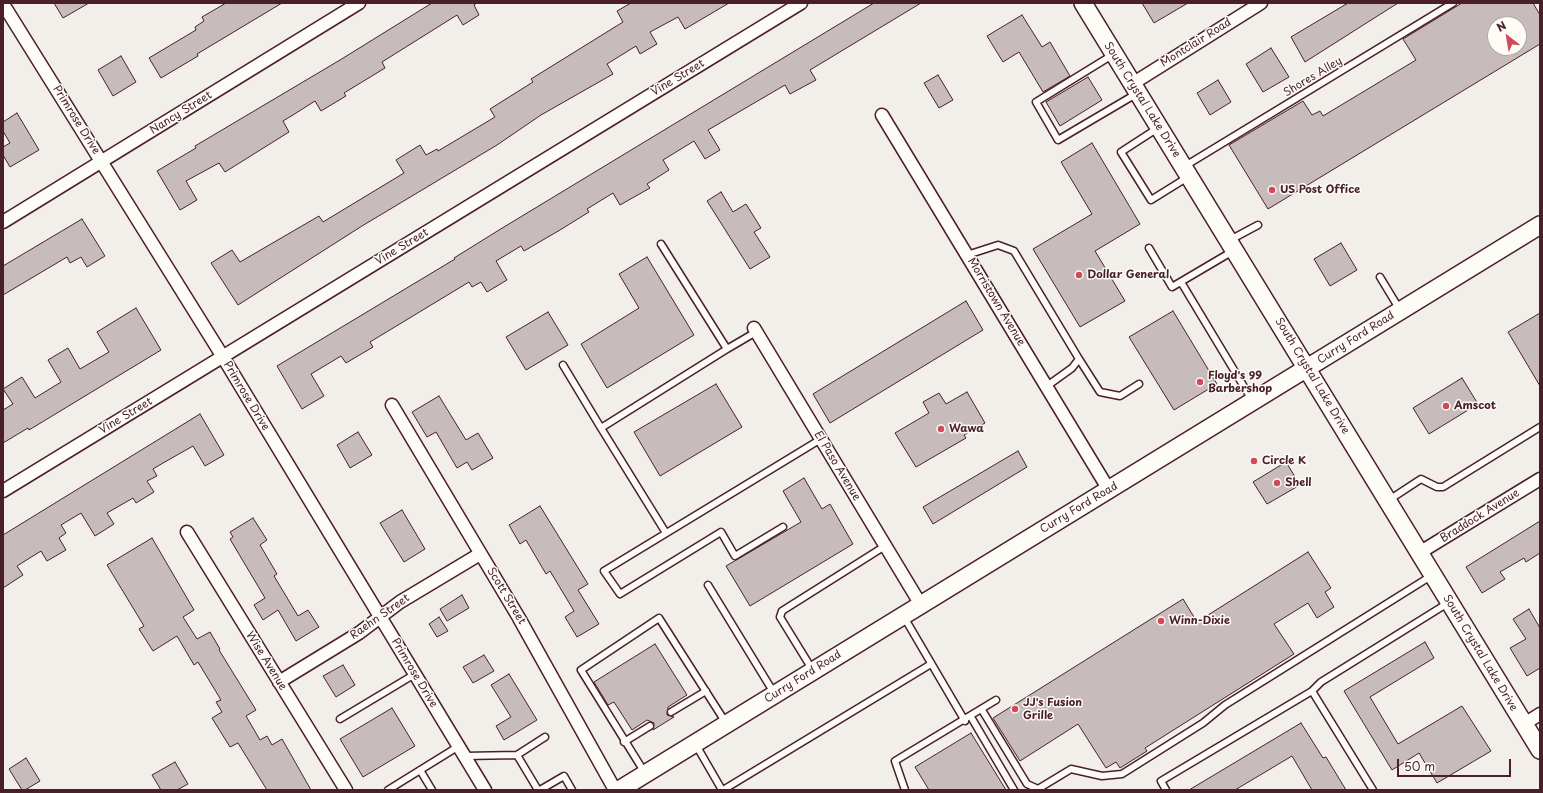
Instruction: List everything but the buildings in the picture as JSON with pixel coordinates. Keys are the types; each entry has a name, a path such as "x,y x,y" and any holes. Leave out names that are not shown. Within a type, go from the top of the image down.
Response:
{"street":[{"name":"Nancy Street","path":"3,222 359,3"},
{"name":"Vine Street","path":"3,491 801,3"},
{"name":"South Crystal Lake Drive","path":"1083,3 1540,750"},
{"name":"Montclair Road","path":"1135,88 1261,3"},
{"name":"Primrose Drive","path":"3,4 223,357 485,790"},
{"name":"Morristown Avenue","path":"882,115 1109,490"},
{"name":"Curry Ford Road","path":"619,790 1540,225"},
{"name":"El Paso Avenue","path":"755,330 921,605"},
{"name":"Scott Street","path":"392,405 519,618 615,790"},
{"name":"Braddock Avenue","path":"1420,553 1540,479"},
{"name":"Wise Avenue","path":"187,532 346,790"},
{"name":"Raehn Street","path":"279,682 359,633 400,602 480,554"},
{"path":"1524,724 1540,714"}],"lane":[{"name":"Shores Alley","path":"1159,127 1121,152 1151,200 1186,172 1453,3"},
{"path":"1114,54 1036,102 1058,140 1135,88"},
{"path":"1149,248 1172,287 1231,246 1258,225"},
{"path":"661,244 727,349"},
{"path":"967,255 998,245 1014,251 1100,392 1120,396 1139,384"},
{"path":"1380,277 1400,311"},
{"path":"1181,282 1253,402"},
{"path":"601,428 755,330"},
{"path":"1047,386 1072,368 1079,359"},
{"path":"563,365 666,533"},
{"path":"1388,500 1420,479 1437,487 1443,487 1540,427"},
{"path":"783,526 735,556 721,532 620,594 604,571 821,439"},
{"path":"813,671 780,616 782,611 885,546"},
{"path":"982,710 1027,784 1038,789 1071,769 1102,776 1122,774 1203,723 1225,705 1433,575"},
{"path":"708,585 775,694"},
{"path":"1166,790 1161,781 1312,691 1321,682 1449,602"},
{"path":"904,616 931,664 1014,790"},
{"path":"645,773 624,742 581,670 659,618 727,724"},
{"path":"695,744 723,790 931,664"},
{"path":"340,719 415,674"},
{"path":"671,712 706,691"},
{"path":"1312,691 1373,790"},
{"path":"905,790 895,761 968,719 996,700"},
{"path":"624,742 650,726"},
{"path":"388,790 420,770 462,751 517,755 545,737"},
{"path":"517,755 539,790 564,776 572,790"},
{"path":"420,770 432,790"}],"place":[{"name":"US Post Office","path":"1272,190"},
{"name":"Dollar General","path":"1079,275"},
{"name":"Floyd's 99 Barbershop","path":"1200,382"},
{"name":"Amscot","path":"1446,406"},
{"name":"Wawa","path":"941,429"},
{"name":"Circle K","path":"1254,461"},
{"name":"Shell","path":"1277,483"},
{"name":"Winn-Dixie","path":"1161,621"},
{"name":"JJ's Fusion Grille","path":"1015,709"}]}
